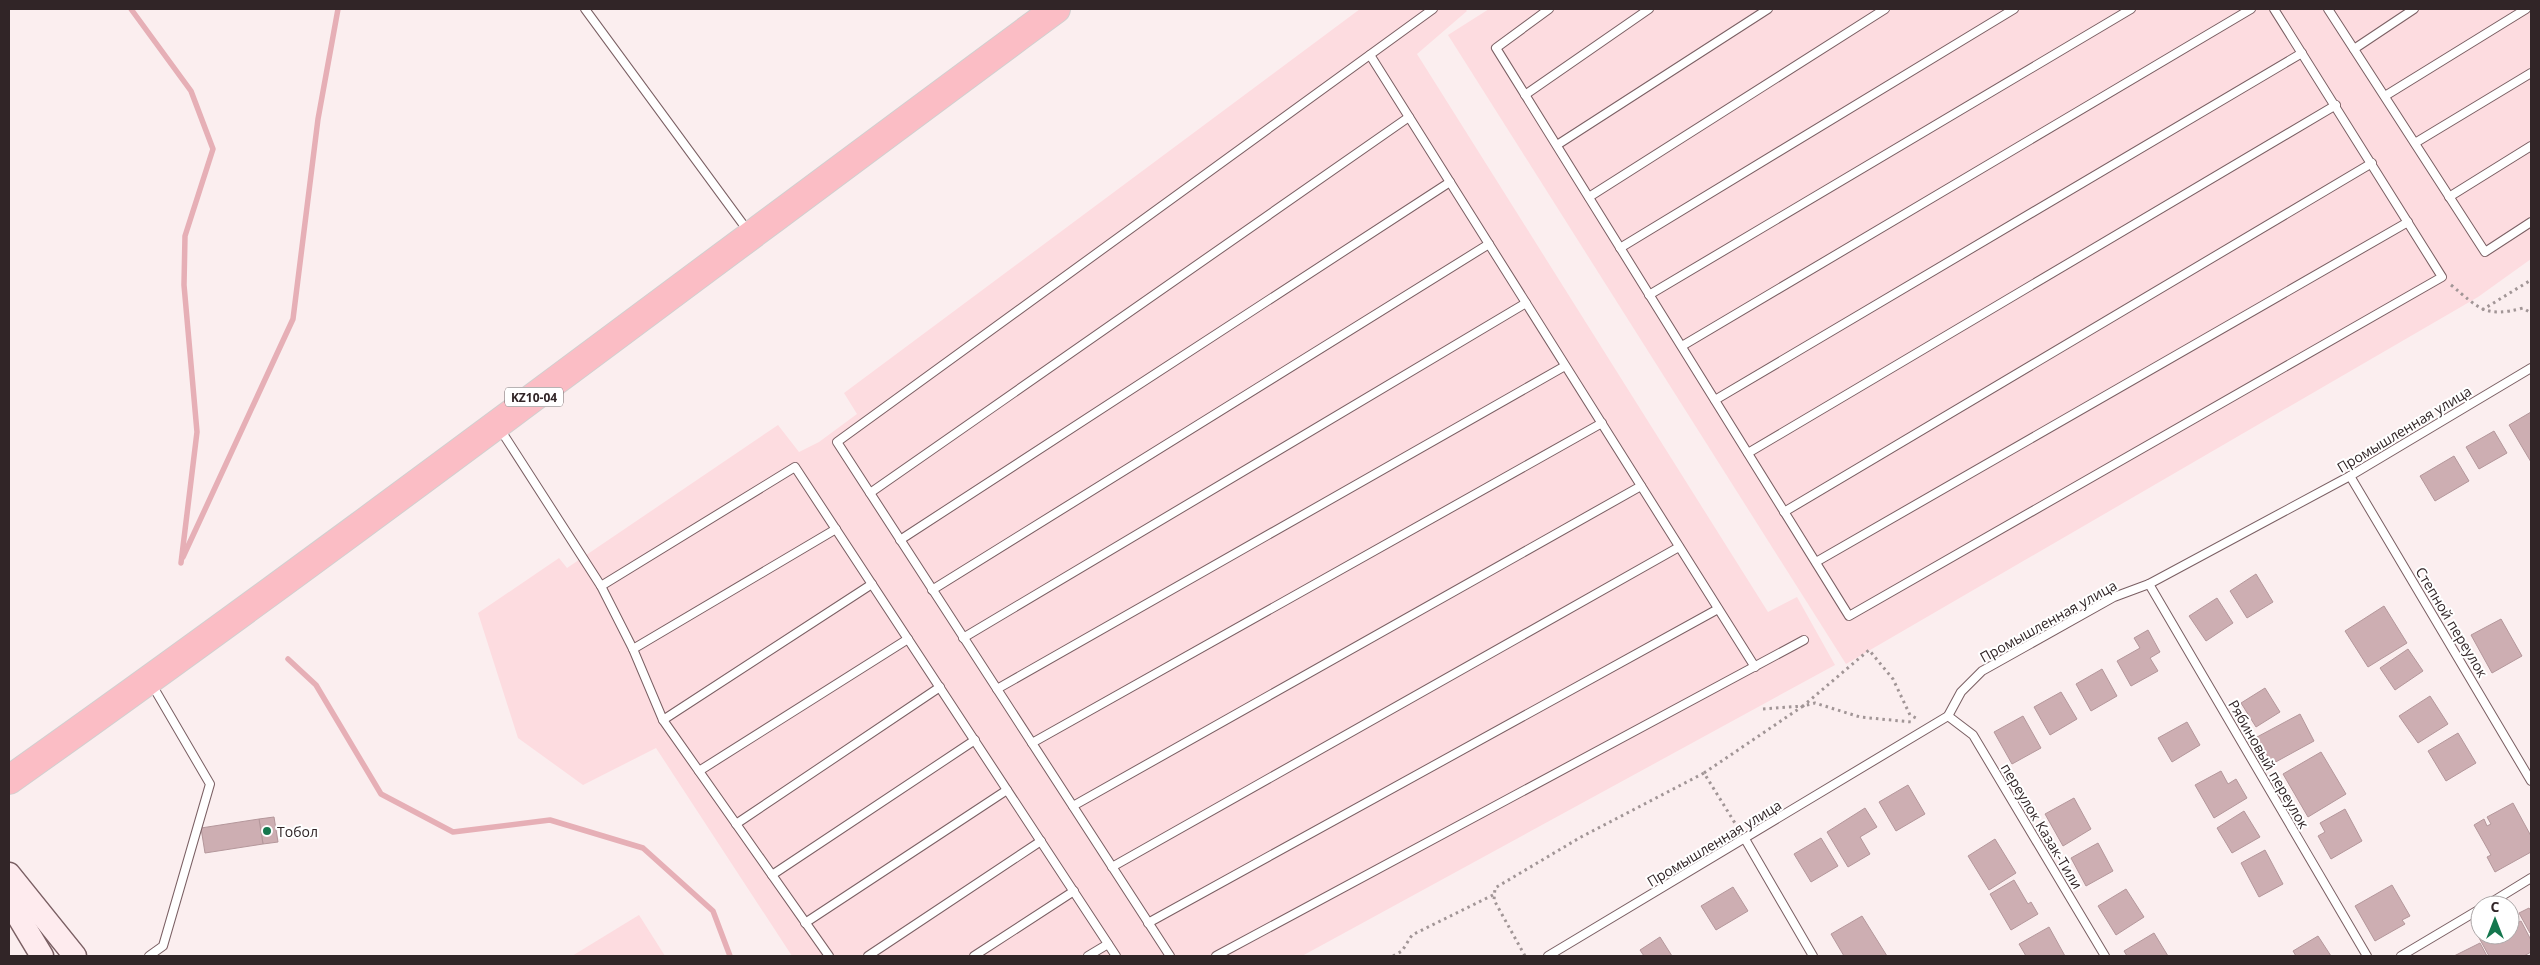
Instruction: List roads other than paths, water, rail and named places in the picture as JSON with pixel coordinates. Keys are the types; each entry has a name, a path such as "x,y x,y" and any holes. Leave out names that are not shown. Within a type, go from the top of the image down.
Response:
{"highway":[{"name":"KZ10-04","path":"9,780 150,680 497,425 750,234 1056,9"}],"main road":[{"path":"9,874 76,956"},
{"path":"9,901 40,954 61,936"}],"lane":[{"path":"585,9 750,234"},
{"path":"1170,956 837,442 1432,9"},
{"path":"1549,9 1496,48 1849,616 2442,277 2336,105 2274,9"},
{"path":"1525,95 1649,9"},
{"path":"1557,145 1768,9"},
{"path":"1589,197 1885,9"},
{"path":"1620,248 2014,9"},
{"path":"1649,295 2131,9"},
{"path":"1682,346 2251,9"},
{"path":"2328,9 2485,252 2531,222"},
{"path":"2354,49 2414,9"},
{"path":"2385,96 2526,9"},
{"path":"1715,400 2302,53"},
{"path":"1370,55 1755,667"},
{"path":"2415,143 2531,73"},
{"path":"1748,453 2336,105"},
{"path":"870,493 1409,117"},
{"path":"2449,197 2531,146"},
{"path":"1784,512 2372,163"},
{"path":"900,540 1450,182"},
{"path":"1816,562 2408,222"},
{"path":"932,590 1489,244"},
{"path":"963,638 1526,303"},
{"path":"997,689 1565,366"},
{"name":"Промышленная улица","path":"1548,956 1948,716 1961,692 1982,671 2114,596 2149,584 2350,476 2531,368"},
{"path":"1032,743 1602,423"},
{"path":"497,425 601,586 633,649 664,720 829,956"},
{"path":"601,586 795,467 1116,956"},
{"name":"Степной переулок","path":"2350,476 2531,781"},
{"path":"1073,806 1641,486"},
{"path":"633,649 836,529"},
{"path":"1112,866 1679,546"},
{"path":"664,720 872,584"},
{"name":"Рябиновый переулок","path":"2149,584 2367,956"},
{"path":"1148,923 1718,610"},
{"path":"699,772 908,639"},
{"path":"1216,956 1804,640"},
{"path":"149,956 163,946 210,784 150,680"},
{"path":"736,824 940,687"},
{"name":"переулок Казак-Тили","path":"1948,716 1973,735 2105,956"},
{"path":"772,875 975,740"},
{"path":"805,923 1007,790"},
{"path":"1744,839 1813,956"},
{"path":"868,956 1041,841"},
{"path":"2503,895 2531,878"},
{"path":"974,956 1074,892"},
{"path":"2401,956 2470,915"},
{"path":"1088,956 1108,944"}],"waterway":[{"path":"131,9 191,91 213,149 185,236 184,285 197,432 181,563"},
{"path":"183,557 293,319 318,119 338,9"},
{"path":"288,659 316,685 381,794 453,832 550,820 643,848 713,911 730,956"}],"place":[{"name":"Тобол","path":"267,831"}]}
